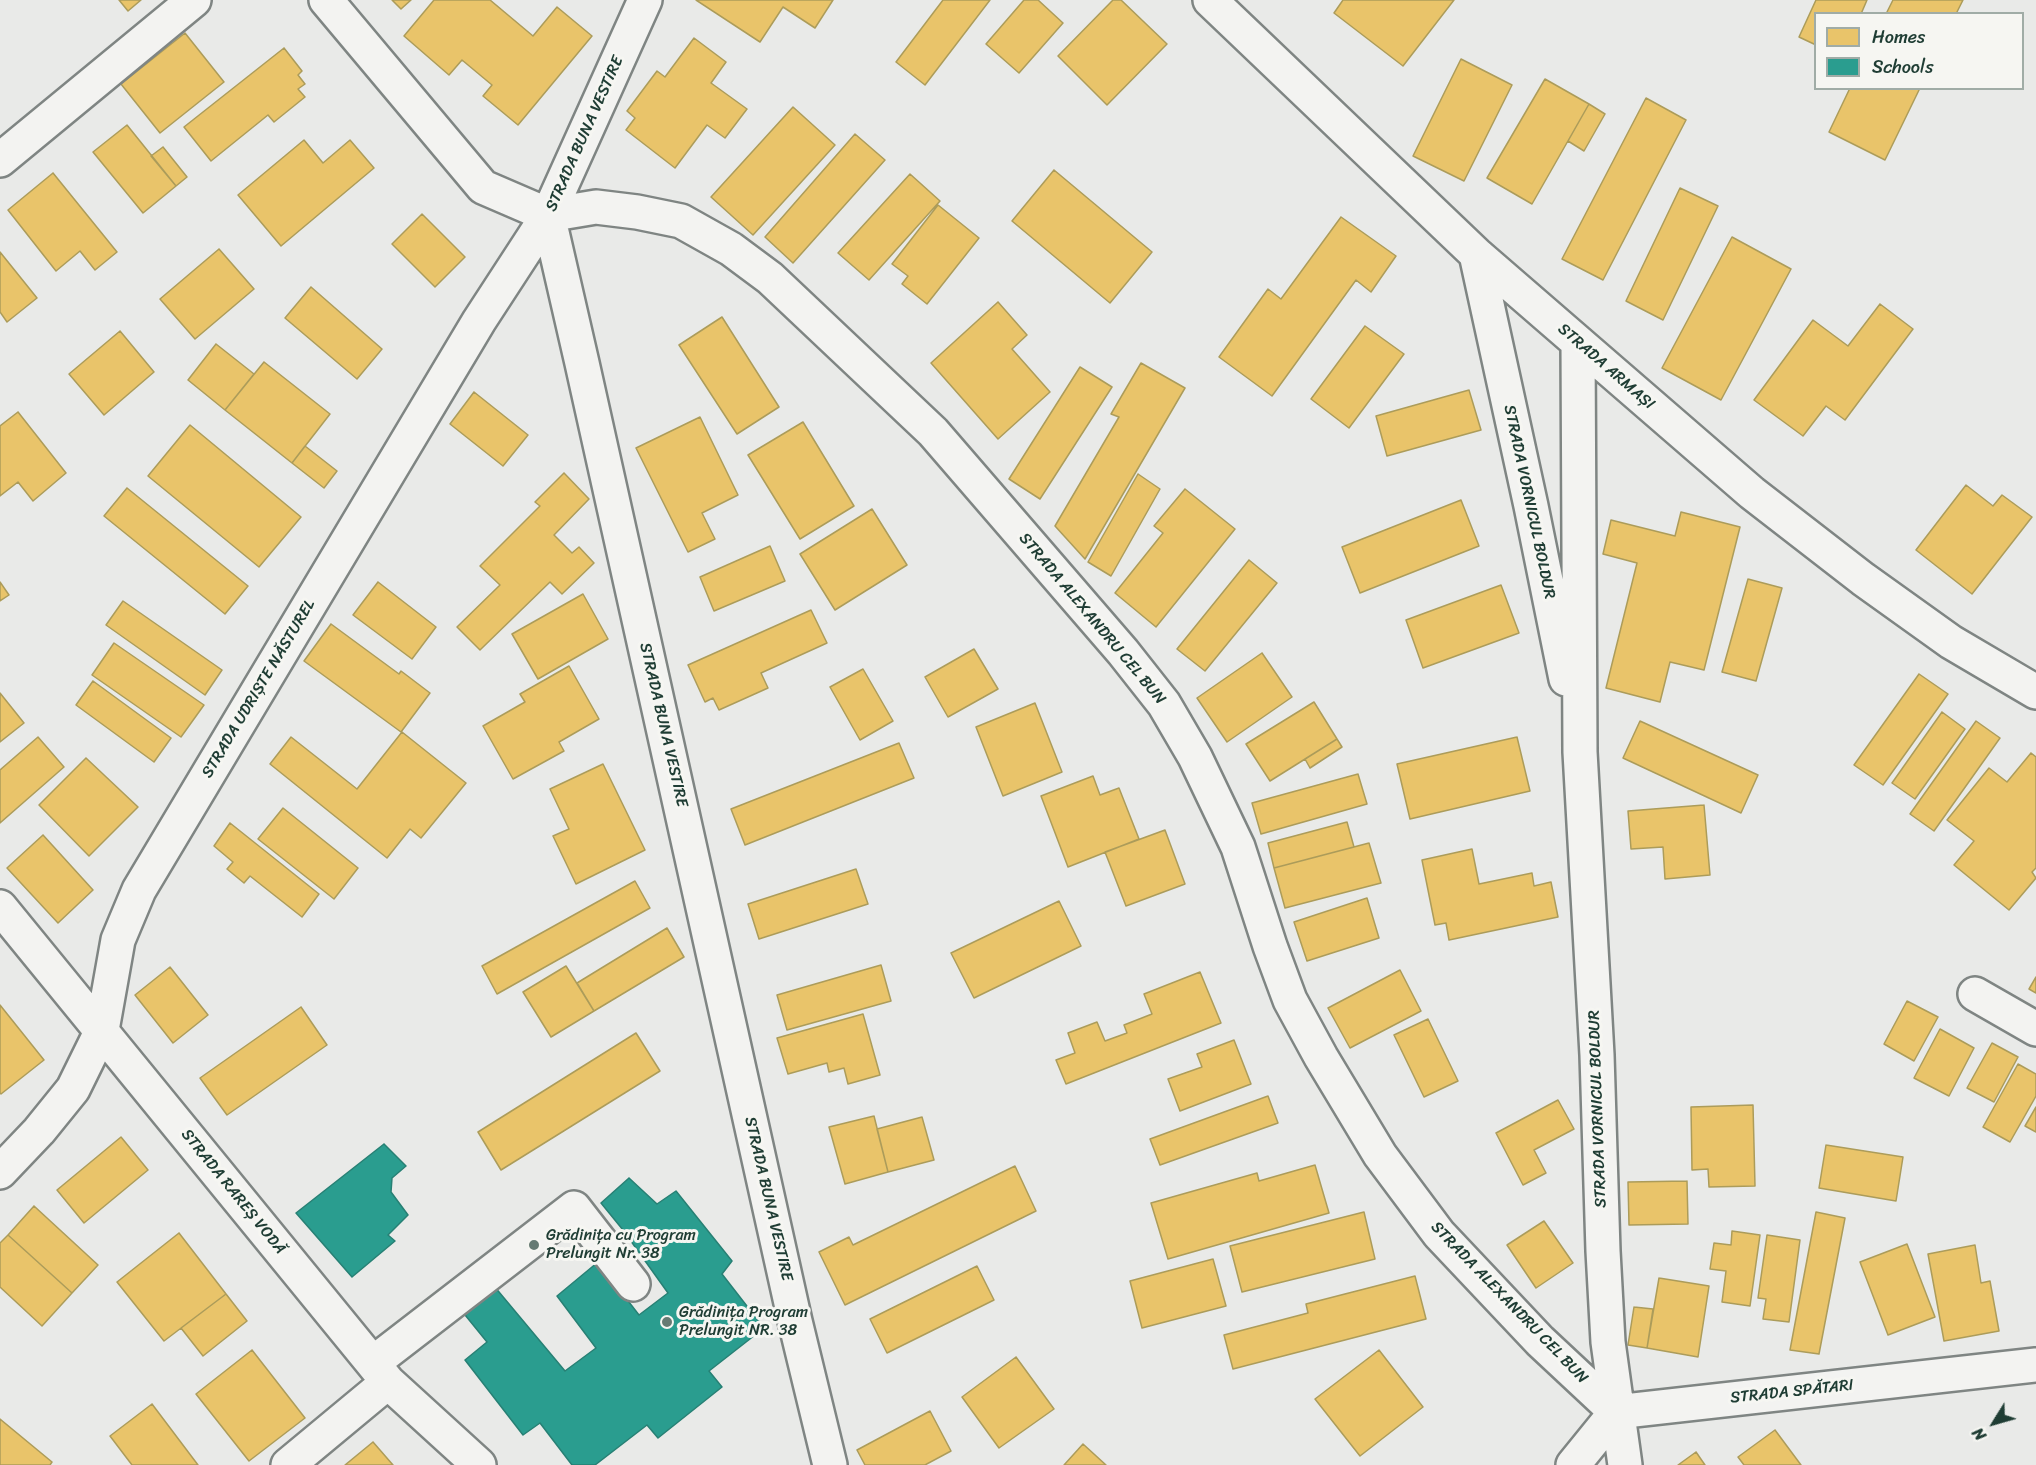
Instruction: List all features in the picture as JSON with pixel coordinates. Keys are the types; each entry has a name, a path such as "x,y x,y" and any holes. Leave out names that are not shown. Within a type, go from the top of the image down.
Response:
{"street":[{"path":"0,160 194,0"},
{"path":"326,0 483,187 548,215"},
{"name":"STRADA BUNA VESTIRE","path":"645,0 548,215 795,1321 830,1465"},
{"name":"STRADA ARMAȘI","path":"1210,0 1476,254 1752,493 1863,579 1952,642 2036,692"},
{"name":"STRADA ALEXANDRU CEL BUN","path":"548,215 596,207 637,212 681,221 731,249 770,278 933,432 1164,704 1195,757 1238,848 1290,1000 1321,1057 1380,1155 1439,1234 1540,1341 1616,1412"},
{"name":"STRADA UDRIȘTE NĂSTUREL","path":"0,1172 39,1131 73,1089 102,1030 118,940 139,890 479,321 548,215"},
{"name":"STRADA VORNICUL BOLDUR","path":"1476,254 1531,506 1580,752"},
{"name":"STRADA VORNICUL BOLDUR","path":"1578,343 1580,752 1597,1055 1604,1285 1616,1412 1625,1465"},
{"name":"STRADA RAREȘ VODĂ","path":"0,907 380,1373 479,1465"},
{"path":"1975,994 2036,1029"},
{"path":"288,1465 380,1373 574,1208 633,1284"},
{"name":"STRADA SPĂTARI","path":"1616,1412 2036,1365"},
{"path":"1573,1465 1616,1412"}],"building: Homes":[{"path":"119,0 141,0 128,11"},
{"path":"392,0 411,0 401,9"},
{"path":"434,0 490,0 533,36 557,7 592,36 518,125 483,96 492,85 462,60 449,75 404,36"},
{"path":"696,0 833,0 815,28 783,7 760,42"},
{"path":"943,0 990,0 925,85 896,62"},
{"path":"1024,0 1038,0 1063,23 1019,73 986,44"},
{"path":"1113,0 1121,0 1167,44 1107,105 1058,56"},
{"path":"1343,0 1454,0 1403,66 1334,13"},
{"path":"1816,0 1867,0 1862,12 1814,12 1814,44 1799,37"},
{"path":"1893,0 1963,0 1957,12 1887,12"},
{"path":"185,33 224,82 160,133 121,84"},
{"path":"694,38 726,62 711,83 747,109 725,138 707,125 675,168 626,130 635,118 627,111 657,71 665,77"},
{"path":"284,48 302,71 298,75 305,84 298,89 305,97 274,122 268,115 211,161 184,127"},
{"path":"1461,59 1512,85 1464,181 1413,156"},
{"path":"1545,79 1589,104 1532,204 1487,178"},
{"path":"1849,90 1919,90 1885,160 1829,132"},
{"path":"1646,98 1686,120 1603,280 1562,259"},
{"path":"1589,104 1605,114 1584,151 1568,141"},
{"path":"793,107 835,145 753,235 711,197"},
{"path":"127,125 176,186 143,213 93,152"},
{"path":"855,134 885,160 793,263 765,237"},
{"path":"304,140 323,163 350,140 374,168 281,246 238,195"},
{"path":"163,147 187,177 176,186 151,156"},
{"path":"1054,170 1152,252 1110,303 1012,221"},
{"path":"53,173 117,252 95,270 80,251 56,271 8,210"},
{"path":"910,174 940,201 869,280 838,253"},
{"path":"1680,188 1718,206 1663,320 1626,301"},
{"path":"938,205 979,238 927,304 902,284 908,276 892,264"},
{"path":"422,214 465,257 435,287 392,244"},
{"path":"1341,217 1396,256 1371,292 1356,280 1272,396 1219,357 1268,289 1281,299"},
{"path":"1732,237 1791,269 1721,400 1662,368"},
{"path":"219,249 254,289 195,339 160,299"},
{"path":"0,252 37,298 7,322 0,312"},
{"path":"311,287 382,349 357,379 285,318"},
{"path":"998,302 1027,335 1012,349 1050,392 998,439 931,363"},
{"path":"1880,304 1913,329 1845,420 1826,406 1803,436 1754,400 1813,320 1848,346"},
{"path":"722,317 779,407 737,434 679,345"},
{"path":"1365,326 1404,354 1349,428 1311,399"},
{"path":"120,331 154,372 104,415 69,374"},
{"path":"216,344 254,374 225,410 188,380"},
{"path":"264,362 330,414 292,463 225,410"},
{"path":"1141,363 1185,388 1085,559 1055,526 1119,417 1111,414"},
{"path":"1080,367 1112,387 1040,499 1009,479"},
{"path":"1469,390 1481,430 1387,456 1376,416"},
{"path":"474,392 528,435 503,466 450,424"},
{"path":"18,412 66,473 33,501 18,482 0,496 0,426"},
{"path":"700,417 738,495 702,513 715,539 688,552 636,448"},
{"path":"803,422 854,506 800,539 748,455"},
{"path":"190,425 301,517 259,567 148,476"},
{"path":"305,446 337,471 324,488 292,463"},
{"path":"564,473 589,499 554,535 572,553 579,547 594,563 562,594 550,582 480,650 457,627 500,585 480,566 540,506 535,502"},
{"path":"1138,474 1160,489 1111,576 1088,562"},
{"path":"1966,485 1993,506 2002,495 2032,517 1972,594 1916,550"},
{"path":"127,488 248,586 225,614 104,516"},
{"path":"1185,489 1235,529 1156,627 1115,593 1163,533 1154,526"},
{"path":"1461,500 1479,546 1360,593 1342,547"},
{"path":"872,509 907,565 835,610 800,554"},
{"path":"1681,512 1740,527 1704,670 1670,662 1660,702 1606,688 1637,563 1603,554 1611,520 1675,536"},
{"path":"770,546 785,581 714,611 700,577"},
{"path":"1249,560 1277,583 1205,671 1177,649"},
{"path":"1748,579 1782,588 1756,681 1722,672"},
{"path":"0,582 9,595 0,601"},
{"path":"378,582 436,627 412,659 353,615"},
{"path":"1501,585 1519,633 1423,668 1406,620"},
{"path":"583,594 608,639 538,679 512,634"},
{"path":"123,601 222,670 205,695 106,625"},
{"path":"811,610 827,643 761,673 768,688 719,710 713,698 705,702 688,665"},
{"path":"331,624 399,674 401,671 430,693 401,732 304,661"},
{"path":"114,643 204,705 181,737 92,675"},
{"path":"974,649 998,689 948,717 925,677"},
{"path":"1262,653 1292,697 1227,742 1197,698"},
{"path":"569,666 599,719 559,742 564,751 513,779 483,726 525,702 520,694"},
{"path":"863,669 893,721 860,740 830,687"},
{"path":"1919,674 1948,694 1883,785 1854,765"},
{"path":"93,681 171,738 154,762 76,705"},
{"path":"0,693 24,723 0,742"},
{"path":"1314,702 1337,739 1270,781 1246,744"},
{"path":"1035,703 1062,772 1003,796 976,727"},
{"path":"1942,712 1965,729 1915,799 1892,783"},
{"path":"1640,721 1758,775 1741,813 1623,758"},
{"path":"1976,721 2000,738 1934,831 1910,814"},
{"path":"402,732 466,783 421,838 410,829 387,858 270,764 291,737 357,789"},
{"path":"38,737 64,767 0,823 0,770"},
{"path":"1517,737 1530,791 1410,819 1397,764"},
{"path":"1337,739 1342,747 1310,768 1305,759"},
{"path":"899,743 914,778 745,845 731,809"},
{"path":"2031,753 2036,757 2036,868 2032,872 2036,878 2009,910 1954,865 1974,841 1947,820 1989,768 2007,782"},
{"path":"86,758 138,807 89,856 39,805"},
{"path":"603,764 645,850 576,884 553,836 569,829 550,789"},
{"path":"1358,774 1367,804 1261,834 1252,803"},
{"path":"1093,776 1100,795 1119,788 1139,839 1068,867 1041,796"},
{"path":"1704,805 1710,875 1665,879 1663,847 1631,849 1628,811"},
{"path":"283,808 358,868 334,899 258,839"},
{"path":"1347,822 1354,847 1274,868 1268,843"},
{"path":"230,823 319,894 302,917 250,876 244,883 227,869 233,862 214,846"},
{"path":"1165,830 1185,884 1126,906 1105,852"},
{"path":"43,835 93,890 58,923 7,868"},
{"path":"1369,843 1381,883 1285,908 1274,868"},
{"path":"1472,849 1479,884 1532,873 1534,886 1551,882 1558,917 1449,940 1446,923 1435,925 1422,860"},
{"path":"856,869 868,904 759,939 748,904"},
{"path":"635,881 650,908 497,994 482,966"},
{"path":"1367,898 1379,938 1307,961 1294,922"},
{"path":"1059,901 1081,946 974,998 951,953"},
{"path":"667,928 684,957 594,1011 577,983"},
{"path":"881,965 891,1001 787,1030 777,995"},
{"path":"566,966 594,1011 551,1037 523,992"},
{"path":"170,967 208,1015 173,1043 135,995"},
{"path":"1400,970 1421,1011 1350,1048 1328,1008"},
{"path":"1200,972 1221,1023 1066,1084 1056,1060 1075,1053 1068,1033 1097,1022 1105,1041 1127,1033 1124,1025 1152,1014 1144,994"},
{"path":"2036,977 2036,993 2029,989"},
{"path":"1907,1001 1938,1017 1914,1061 1884,1044"},
{"path":"0,1005 44,1060 1,1094 0,1093"},
{"path":"301,1007 327,1045 227,1115 200,1078"},
{"path":"863,1014 880,1075 848,1084 844,1068 829,1072 827,1063 788,1074 777,1038"},
{"path":"1428,1019 1458,1081 1424,1097 1394,1035"},
{"path":"1940,1029 1974,1048 1949,1096 1914,1078"},
{"path":"636,1033 660,1071 501,1170 478,1132"},
{"path":"1234,1040 1251,1084 1180,1111 1168,1079 1202,1067 1197,1054"},
{"path":"1992,1043 2018,1057 1994,1102 1967,1088"},
{"path":"2018,1064 2036,1074 2036,1096 2010,1142 1983,1127"},
{"path":"1268,1096 1278,1123 1160,1165 1150,1139"},
{"path":"1558,1100 1574,1129 1534,1150 1546,1173 1523,1185 1496,1133"},
{"path":"1753,1105 1755,1186 1709,1187 1708,1169 1692,1170 1691,1107"},
{"path":"2036,1107 2036,1132 2025,1126"},
{"path":"874,1116 888,1172 845,1184 829,1127"},
{"path":"922,1117 934,1160 888,1172 877,1129"},
{"path":"121,1137 148,1170 84,1223 57,1190"},
{"path":"1826,1145 1903,1157 1896,1201 1819,1188"},
{"path":"1315,1165 1329,1213 1168,1259 1151,1203 1257,1173 1259,1181"},
{"path":"1015,1166 1036,1211 845,1305 819,1252 849,1237 853,1245"},
{"path":"1687,1181 1688,1224 1629,1225 1628,1182"},
{"path":"34,1206 98,1265 72,1293 8,1235"},
{"path":"1364,1212 1375,1259 1242,1292 1230,1246"},
{"path":"1816,1212 1845,1218 1819,1354 1790,1350"},
{"path":"1544,1221 1573,1263 1536,1288 1507,1245"},
{"path":"1732,1231 1760,1235 1750,1306 1722,1302 1726,1271 1710,1269 1714,1243 1731,1245"},
{"path":"179,1233 226,1294 164,1341 117,1282"},
{"path":"8,1235 72,1293 42,1326 0,1287 0,1243"},
{"path":"1767,1235 1800,1240 1789,1322 1763,1319 1766,1299 1758,1298"},
{"path":"1907,1244 1935,1317 1888,1335 1860,1262"},
{"path":"1975,1245 1981,1283 1990,1281 1999,1331 1944,1341 1928,1254"},
{"path":"1213,1259 1226,1306 1142,1328 1130,1281"},
{"path":"977,1266 994,1300 887,1353 870,1319"},
{"path":"1415,1276 1426,1319 1233,1369 1224,1335 1308,1313 1306,1304"},
{"path":"1659,1278 1709,1286 1698,1357 1647,1348"},
{"path":"226,1294 247,1321 203,1356 181,1328"},
{"path":"1634,1307 1653,1309 1647,1348 1628,1345"},
{"path":"252,1350 305,1418 249,1461 196,1394"},
{"path":"1379,1350 1423,1407 1360,1456 1315,1399"},
{"path":"1016,1357 1054,1409 999,1448 962,1397"},
{"path":"152,1404 198,1465 132,1465 110,1436"},
{"path":"930,1411 951,1451 925,1465 865,1465 857,1450"},
{"path":"0,1419 52,1462 50,1465 0,1465"},
{"path":"1775,1430 1801,1465 1744,1465 1738,1457"},
{"path":"373,1442 393,1465 345,1465"},
{"path":"1083,1444 1106,1465 1064,1465"},
{"path":"1696,1452 1705,1465 1678,1465"}],"building: Schools":[{"path":"384,1144 406,1166 392,1178 391,1192 408,1215 388,1235 395,1241 352,1277 296,1213"},
{"name":"Grădinița Program Prelungit NR. 38","path":"629,1178 657,1204 676,1191 732,1261 722,1274 764,1328 709,1371 722,1387 658,1438 647,1425 595,1465 572,1465 540,1423 523,1435 465,1360 487,1342 461,1310 494,1286 565,1371 596,1348 557,1296 598,1262 639,1315 668,1293 601,1203"}],"place":[{"name":"Grădinița cu Program Prelungit Nr. 38","path":"534,1245"},
{"name":"Grădinița Program Prelungit NR. 38","path":"667,1322"}]}
